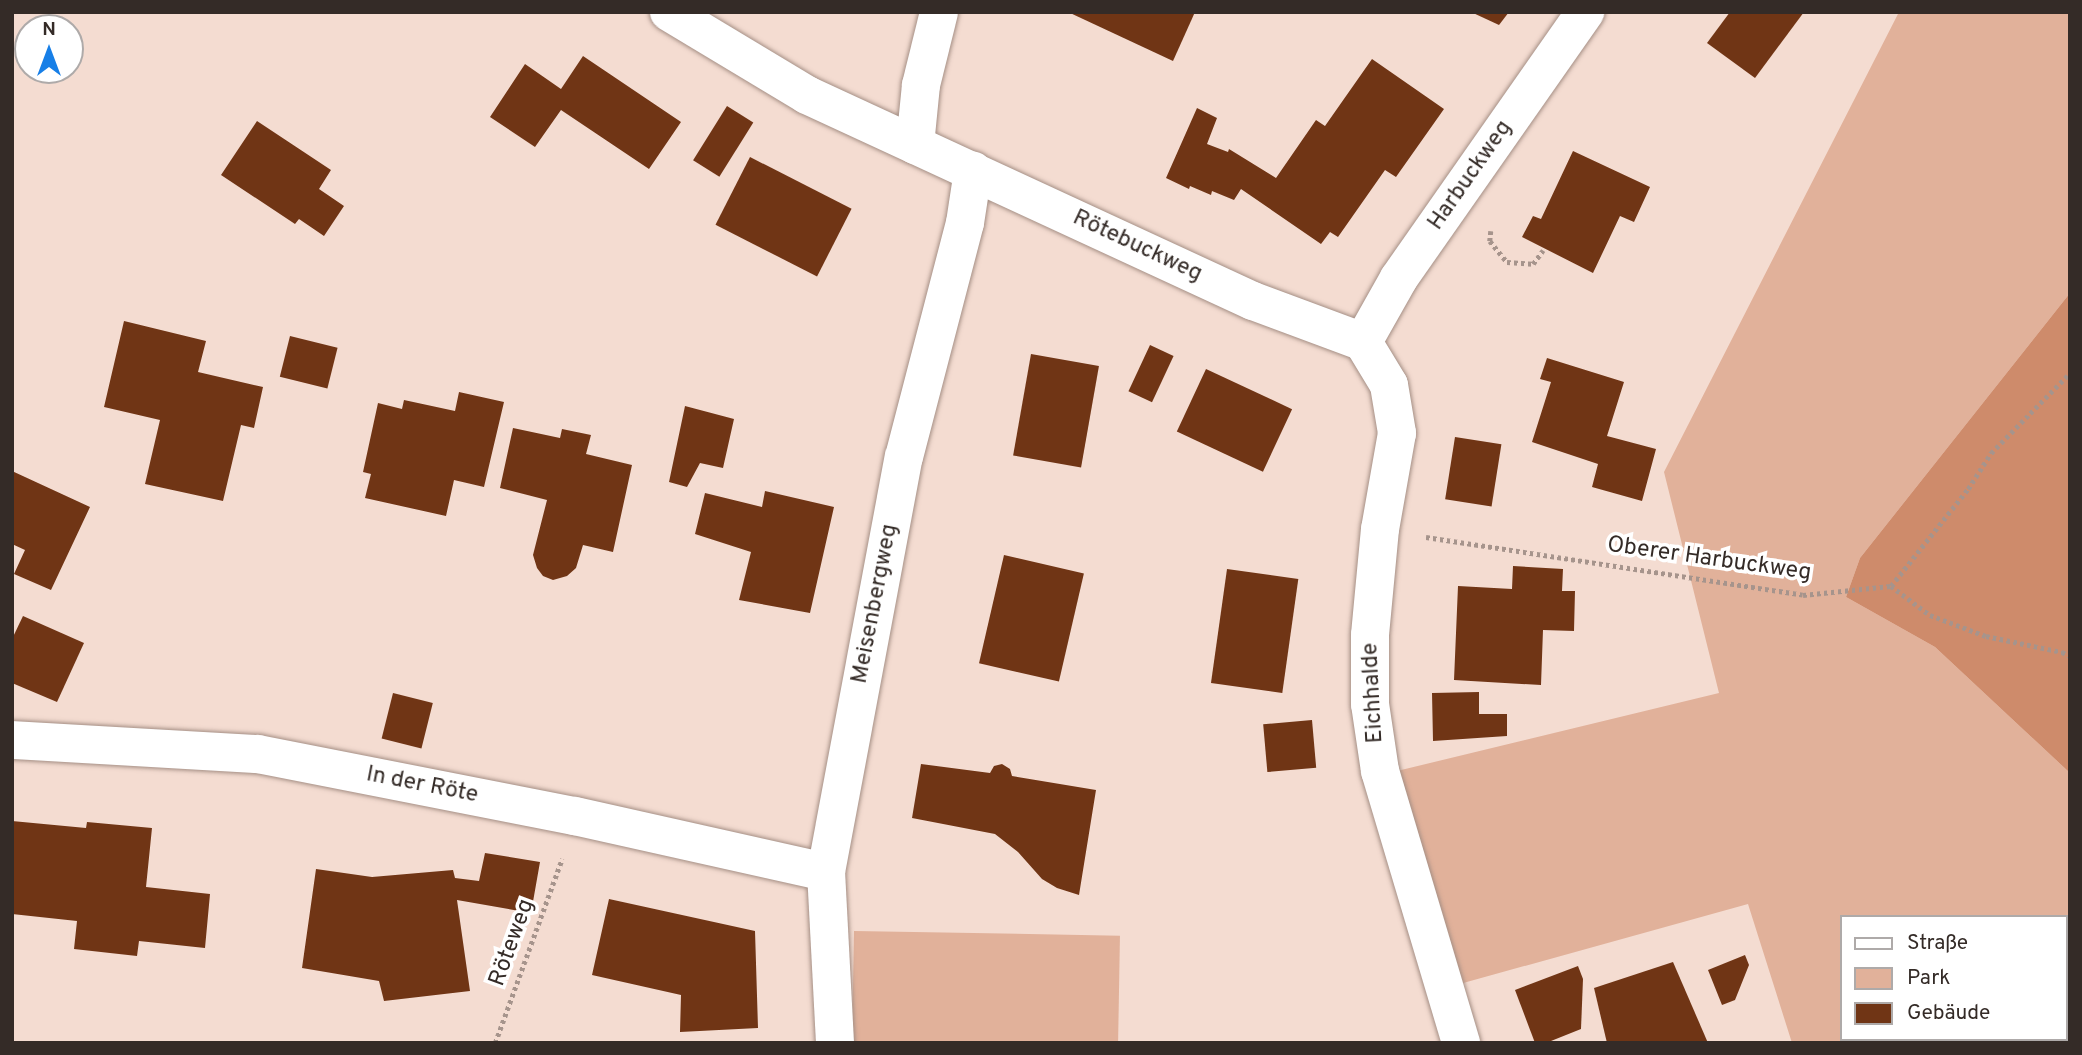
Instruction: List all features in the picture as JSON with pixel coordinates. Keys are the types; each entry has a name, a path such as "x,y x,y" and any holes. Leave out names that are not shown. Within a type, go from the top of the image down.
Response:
{"street":[{"name":"Rötebuckweg","path":"669,12 807,95 1253,301 1363,342"},
{"path":"915,145 920,85 939,12"},
{"name":"Harbuckweg","path":"1363,342 1399,278 1585,12"},
{"name":"Meisenbergweg","path":"835,1043 826,872 904,457 965,223 973,171"},
{"name":"Eichhalde","path":"1363,342 1389,385 1396,433 1380,529 1370,635 1370,704 1380,771 1461,1043"},
{"name":"In der Röte","path":"12,740 258,754 575,816 826,872"}],"path":[{"path":"1491,222 1490,241 1507,262 1533,264 1543,250"},
{"path":"2070,373 1992,453 1968,489 1891,586 1930,615 1986,636 2070,656"},
{"name":"Oberer Harbuckweg","path":"1455,540 1803,595 1891,586"},
{"name":"Röteweg","path":"495,1043 563,856"}],"green space":[{"path":"1899,12 2070,12 2070,293 1860,558 1846,597 1935,647 2070,773 2070,1043 1792,1043 1748,904 1456,985 1397,771 1719,693 1664,472"},
{"path":"854,931 1120,936 1118,1043 852,1043"}],"shaded area":[{"path":"2070,293 2070,773 1935,647 1846,597 1860,558"}],"building":[{"path":"1068,12 1195,12 1173,61"},
{"path":"1471,12 1509,12 1499,25"},
{"path":"1730,12 1804,12 1755,78 1707,43"},
{"path":"583,56 681,122 649,169 561,110 535,147 490,117 525,64 561,89"},
{"path":"1372,59 1444,109 1396,177 1385,170 1338,237 1330,232 1321,244 1241,189 1234,200 1212,191 1211,195 1190,186 1189,189 1166,178 1197,108 1217,118 1207,144 1228,152 1229,149 1276,178 1316,120 1325,126"},
{"path":"727,106 753,122 719,177 693,160"},
{"path":"257,121 331,170 319,189 344,206 324,236 299,219 295,224 221,175"},
{"path":"1573,151 1650,187 1634,222 1620,216 1593,273 1522,237 1533,216 1541,219"},
{"path":"750,157 852,209 817,276 715,225"},
{"path":"124,321 206,341 198,372 263,387 254,428 241,425 223,501 145,484 160,420 104,407"},
{"path":"290,336 338,348 327,389 280,377"},
{"path":"1150,345 1174,356 1152,402 1128,391"},
{"path":"1031,354 1099,366 1081,467 1013,455"},
{"path":"1547,358 1624,382 1607,436 1656,449 1642,501 1592,487 1598,464 1532,442 1551,382 1540,379"},
{"path":"1206,369 1292,409 1263,472 1177,432"},
{"path":"459,392 504,402 484,487 454,480 446,516 365,498 371,474 363,472 378,403 402,409 404,400 455,411"},
{"path":"685,406 734,419 723,468 700,463 687,487 669,482"},
{"path":"513,428 560,438 562,429 591,435 586,454 632,465 613,552 583,545 576,568 567,576 553,580 543,576 533,555 547,500 500,488"},
{"path":"1455,437 1501,444 1492,507 1445,499"},
{"path":"12,471 90,507 51,590 14,574 25,550 12,544"},
{"path":"765,491 834,507 810,613 739,600 751,552 695,534 705,493 762,507"},
{"path":"1004,555 1084,573 1059,682 979,663"},
{"path":"1513,566 1563,569 1562,591 1575,591 1574,631 1543,630 1541,685 1454,680 1458,586 1512,589"},
{"path":"1227,569 1298,579 1282,693 1211,683"},
{"path":"23,616 84,643 57,702 12,683 12,639"},
{"path":"1479,692 1479,714 1507,714 1507,736 1433,741 1432,693"},
{"path":"393,693 433,703 421,749 382,739"},
{"path":"1312,720 1316,768 1267,772 1263,724"},
{"path":"921,764 990,773 994,766 1002,764 1010,769 1012,776 1096,790 1079,895 1057,888 1042,879 1018,852 995,834 912,818"},
{"path":"12,821 86,828 87,822 152,828 146,887 210,894 205,948 139,941 137,956 74,949 77,921 12,914"},
{"path":"485,853 540,862 531,913 457,900 470,991 384,1001 379,981 302,968 316,869 372,877 453,870 455,878 479,881"},
{"path":"609,899 755,931 758,1028 680,1032 681,995 592,975"},
{"path":"1745,955 1749,965 1735,1000 1722,1005 1708,970"},
{"path":"1673,962 1708,1043 1607,1043 1594,988"},
{"path":"1578,966 1583,979 1581,1029 1546,1043 1535,1043 1515,990"}]}
